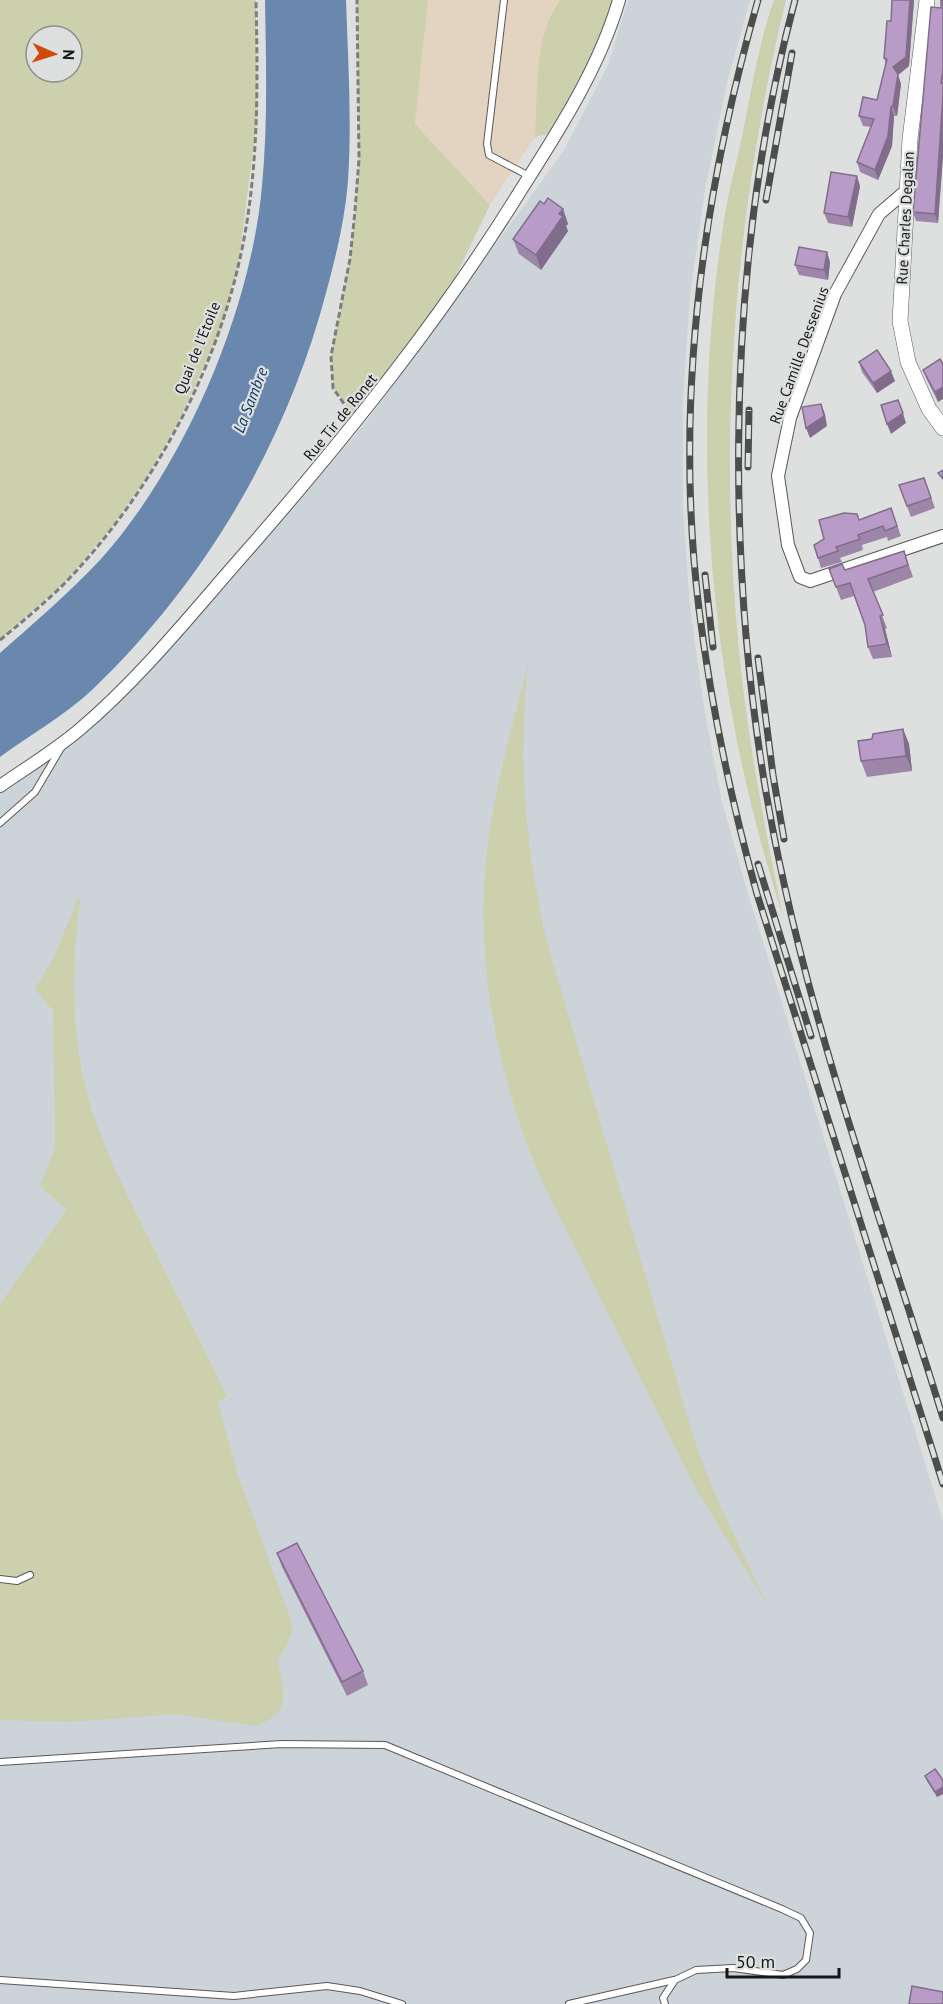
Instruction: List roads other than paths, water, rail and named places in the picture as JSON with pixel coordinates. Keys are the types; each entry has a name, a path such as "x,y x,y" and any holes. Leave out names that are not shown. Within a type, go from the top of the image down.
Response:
{"street":[{"name":"Rue Tir de Ronet","path":"0,786 65,742 117,695 359,420 461,282 530,177 594,63 619,0"},
{"name":"Rue Charles Degalan","path":"927,0 915,82 900,321 908,362 929,409 943,428"},
{"name":"Rue Camille Dessenius","path":"907,190 879,214 835,294 790,418 778,476 788,545 800,577 810,580 943,536"}],"lane":[{"path":"504,0 487,144 489,155 530,177"},
{"path":"0,823 35,792 65,742"},
{"path":"0,1579 17,1581 30,1575"},
{"path":"0,1762 282,1744 385,1745 782,1909 801,1918 810,1933 806,1960 797,1969 783,1975 733,1968 696,1970 675,1980 569,2004"},
{"path":"0,1980 234,1996 327,1986 360,1991 402,2004"},
{"path":"665,2004 663,1998 675,1980"}],"water":[{"name":"La Sambre","path":"265,0 346,0 350,113 347,195 333,265 309,349 288,404 236,508 205,557 171,604 133,648 82,699 0,757 0,653 100,560 131,522 159,480 185,434 228,335 244,284 262,186 266,116"}],"railway":[{"path":"758,0 738,74 722,149 708,225 698,302 692,378 690,455 692,532 699,609 709,681 723,753 757,894 943,1484"},
{"path":"795,0 771,106 753,216 743,329 739,443 741,558 750,671 764,781 801,955 838,1088 943,1418"},
{"path":"766,200 792,53"},
{"path":"748,467 749,410"},
{"path":"705,575 713,647"},
{"path":"758,658 784,839"},
{"path":"758,864 811,1036"}]}
